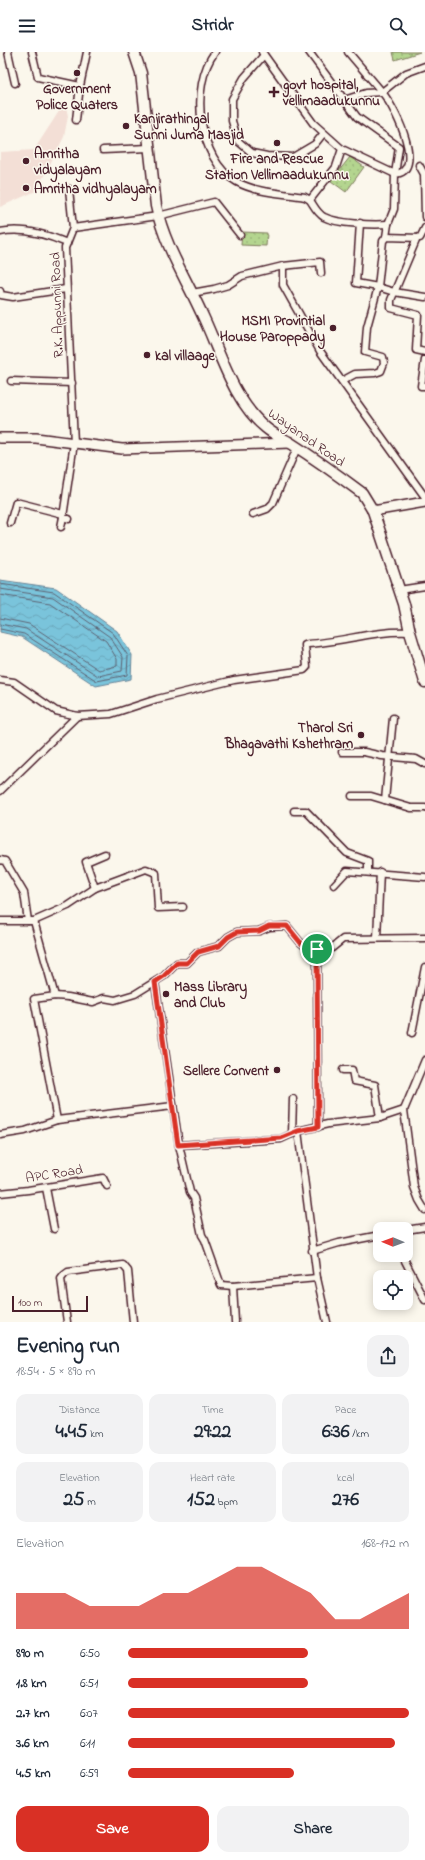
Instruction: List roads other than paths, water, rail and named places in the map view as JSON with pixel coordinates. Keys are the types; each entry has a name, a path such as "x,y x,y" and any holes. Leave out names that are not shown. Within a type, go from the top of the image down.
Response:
{"highway":[{"name":"Wayanad Road","path":"134,52 141,73 158,216 172,254 192,293 237,392 248,410 266,428 294,445 362,493 373,511 399,590 425,682"}],"main road":[{"path":"0,438 36,438 122,449 294,445"},
{"path":"373,511 425,502"}],"street":[{"path":"8,52 15,83"},
{"path":"32,52 38,77 80,86"},
{"path":"76,120 80,86 87,52"},
{"path":"215,52 203,76 200,103 202,123 208,147 221,168 236,181 254,190 305,197 310,200 317,212 334,221 388,224"},
{"path":"309,52 357,117 399,147 395,174 394,209 388,224 386,237 383,241 378,287 367,327 365,352 383,357 384,363 381,371 375,373 356,374 342,381"},
{"path":"348,52 382,92 408,127"},
{"path":"323,134 315,144 292,157 267,156 252,153 238,141 232,121 232,99 244,78 263,54 313,123 323,134 342,149 395,174 408,174"},
{"path":"344,100 366,93 382,92 406,73 425,66"},
{"path":"103,150 149,148"},
{"path":"310,200 336,167 342,149"},
{"path":"421,159 416,168 424,174 425,217"},
{"path":"69,189 73,228 158,216 214,202 240,235"},
{"path":"360,223 356,283 394,292 425,297"},
{"name":"R.K. Appunni Road","path":"61,528 65,517 74,444 65,248 73,228"},
{"path":"386,237 420,238 425,228"},
{"path":"0,232 26,231 46,234 67,243"},
{"path":"417,238 391,300 391,308 418,316 416,350 425,352"},
{"path":"192,293 228,285 242,276 283,266 320,262 321,273"},
{"path":"283,266 283,285 320,351 425,497"},
{"path":"0,294 13,297 66,289"},
{"path":"425,360 423,386 425,394"},
{"path":"11,381 72,383"},
{"path":"253,514 267,509 273,503 294,445"},
{"path":"10,523 16,502 65,517"},
{"path":"399,590 425,586"},
{"path":"0,680 14,682 56,711 77,716 111,714 157,699 234,680 304,670 307,666 305,645 308,644 330,642 391,631 410,632"},
{"path":"0,791 77,716"},
{"path":"385,800 393,718"},
{"path":"342,752 364,752 389,757 416,759 425,764"},
{"path":"352,796 370,796 411,808 425,808"},
{"path":"294,810 306,811 347,853 368,861 368,871"},
{"path":"95,888 86,862 105,854"},
{"path":"0,860 5,861 24,893 54,996"},
{"path":"0,921 31,921 68,906 95,888 146,869 156,873 158,908 183,907"},
{"path":"334,885 348,871 368,871 425,877"},
{"path":"377,938 380,872"},
{"path":"57,1120 34,999 54,996 93,1002 104,998 115,1000 135,994 164,976 177,963 187,963 198,952 219,946 228,937 237,932 259,931 269,926 287,926 300,942 310,950 332,948 343,939 425,938"},
{"path":"317,949 318,1127"},
{"path":"412,1033 425,967"},
{"path":"155,982 178,1145 190,1192 194,1198 202,1235 221,1285 233,1286 317,1278"},
{"path":"425,1060 404,1110 413,1180 419,1200 425,1210"},
{"path":"343,1070 352,1070 354,1081 375,1085 380,1118"},
{"path":"293,1099 295,1133 312,1250 327,1322"},
{"path":"0,1135 26,1131 57,1120 173,1106"},
{"path":"178,1145 281,1138 318,1127 380,1118 404,1110"},
{"name":"APC Road","path":"0,1193 46,1188 103,1178 107,1186"},
{"path":"46,1188 54,1229"},
{"path":"413,1229 425,1227"},
{"path":"312,1250 373,1236"},
{"path":"406,1262 425,1300"},
{"path":"67,1322 61,1279 64,1275 68,1272 123,1265 128,1271 133,1322"},
{"path":"233,1286 235,1322"}],"water":[{"path":"0,580 56,588 117,631 132,655 131,679 96,686 22,637 0,632"}],"place":[{"name":"Government Police Quaters","path":"77,73"},
{"name":"govt hospital, vellimaadukunnu","path":"274,92"},
{"name":"Kanjirathingal Sunni Juma Masjid","path":"126,126"},
{"name":"Fire and Rescue Station Vellimaadukunnu","path":"277,143"},
{"name":"Amritha vidyalayam","path":"26,161"},
{"name":"Amritha vidhyalayam","path":"26,188"},
{"name":"MSMI Provintial House Paroppady","path":"333,328"},
{"name":"kal villaage","path":"147,355"},
{"name":"Tharol Sri Bhagavathi Kshethram","path":"361,735"},
{"name":"Mass Library and Club","path":"166,994"},
{"name":"Sellere Convent","path":"277,1070"}]}
